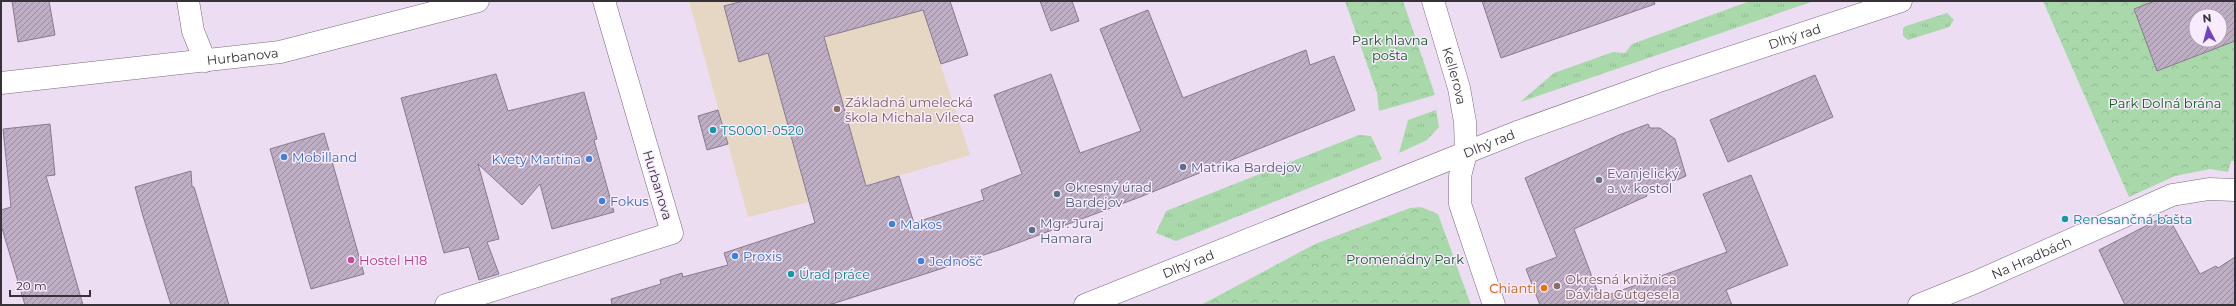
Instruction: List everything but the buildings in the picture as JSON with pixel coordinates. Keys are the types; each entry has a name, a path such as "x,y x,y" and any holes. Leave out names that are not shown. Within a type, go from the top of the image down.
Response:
{"street":[{"path":"188,1 193,31 205,61"},
{"name":"Hurbanova","path":"1,83 280,52 478,1"},
{"name":"Hurbanova","path":"446,305 672,233 604,1"},
{"name":"Kellerova","path":"1433,1 1461,94 1465,122 1466,152 1460,176 1460,204 1494,305"},
{"name":"Dlhý rad","path":"1085,305 1520,131 1662,80 1901,1"},
{"name":"Na Hradbách","path":"1919,305 1976,282 2172,195 2210,189 2235,190"}],"shaded area":[{"name":"Základná umelecká škola Michala Vileca","path":"689,1 920,1 970,155 809,202 748,217"}],"green space":[{"name":"Park hlavna pošta","path":"1345,1 1403,1 1435,95 1379,111 1377,93"},
{"path":"1750,1 1814,1 1520,102 1554,73 1613,52 1625,53 1632,44"},
{"name":"Park Dolná brána","path":"2043,1 2235,1 2235,161 2231,161 2228,172 2210,169 2175,176 2129,197"},
{"path":"1947,13 1954,20 1949,27 1908,40 1903,36 1903,28 1906,26"},
{"path":"1436,110 1439,127 1427,140 1399,153 1408,120"},
{"path":"1359,135 1371,136 1382,159 1176,241 1156,233 1166,211"},
{"name":"Promenádny Park","path":"1421,207 1438,214 1471,305 1201,305 1315,244 1410,208"}],"place":[{"name":"Základná umelecká škola Michala Vileca","path":"837,109"},
{"name":"TS0001-0520","path":"713,130"},
{"name":"Mobilland","path":"284,157"},
{"name":"Kvety Martina","path":"589,159"},
{"name":"Matrika Bardejov","path":"1183,167"},
{"name":"Evanjelický a. v. kostol","path":"1599,180"},
{"name":"Okresný úrad Bardejov","path":"1057,194"},
{"name":"Fokus","path":"602,201"},
{"name":"Renesančná bašta","path":"2065,219"},
{"name":"Makos","path":"892,224"},
{"name":"Mgr. Juraj Hamara","path":"1032,230"},
{"name":"Proxis","path":"735,256"},
{"name":"Hostel H18","path":"351,260"},
{"name":"Jednošč","path":"921,261"},
{"name":"Úrad práce","path":"791,274"},
{"name":"Okresná knižnica Dávida Gutgesela","path":"1557,286"},
{"name":"Chianti","path":"1544,288"}]}
